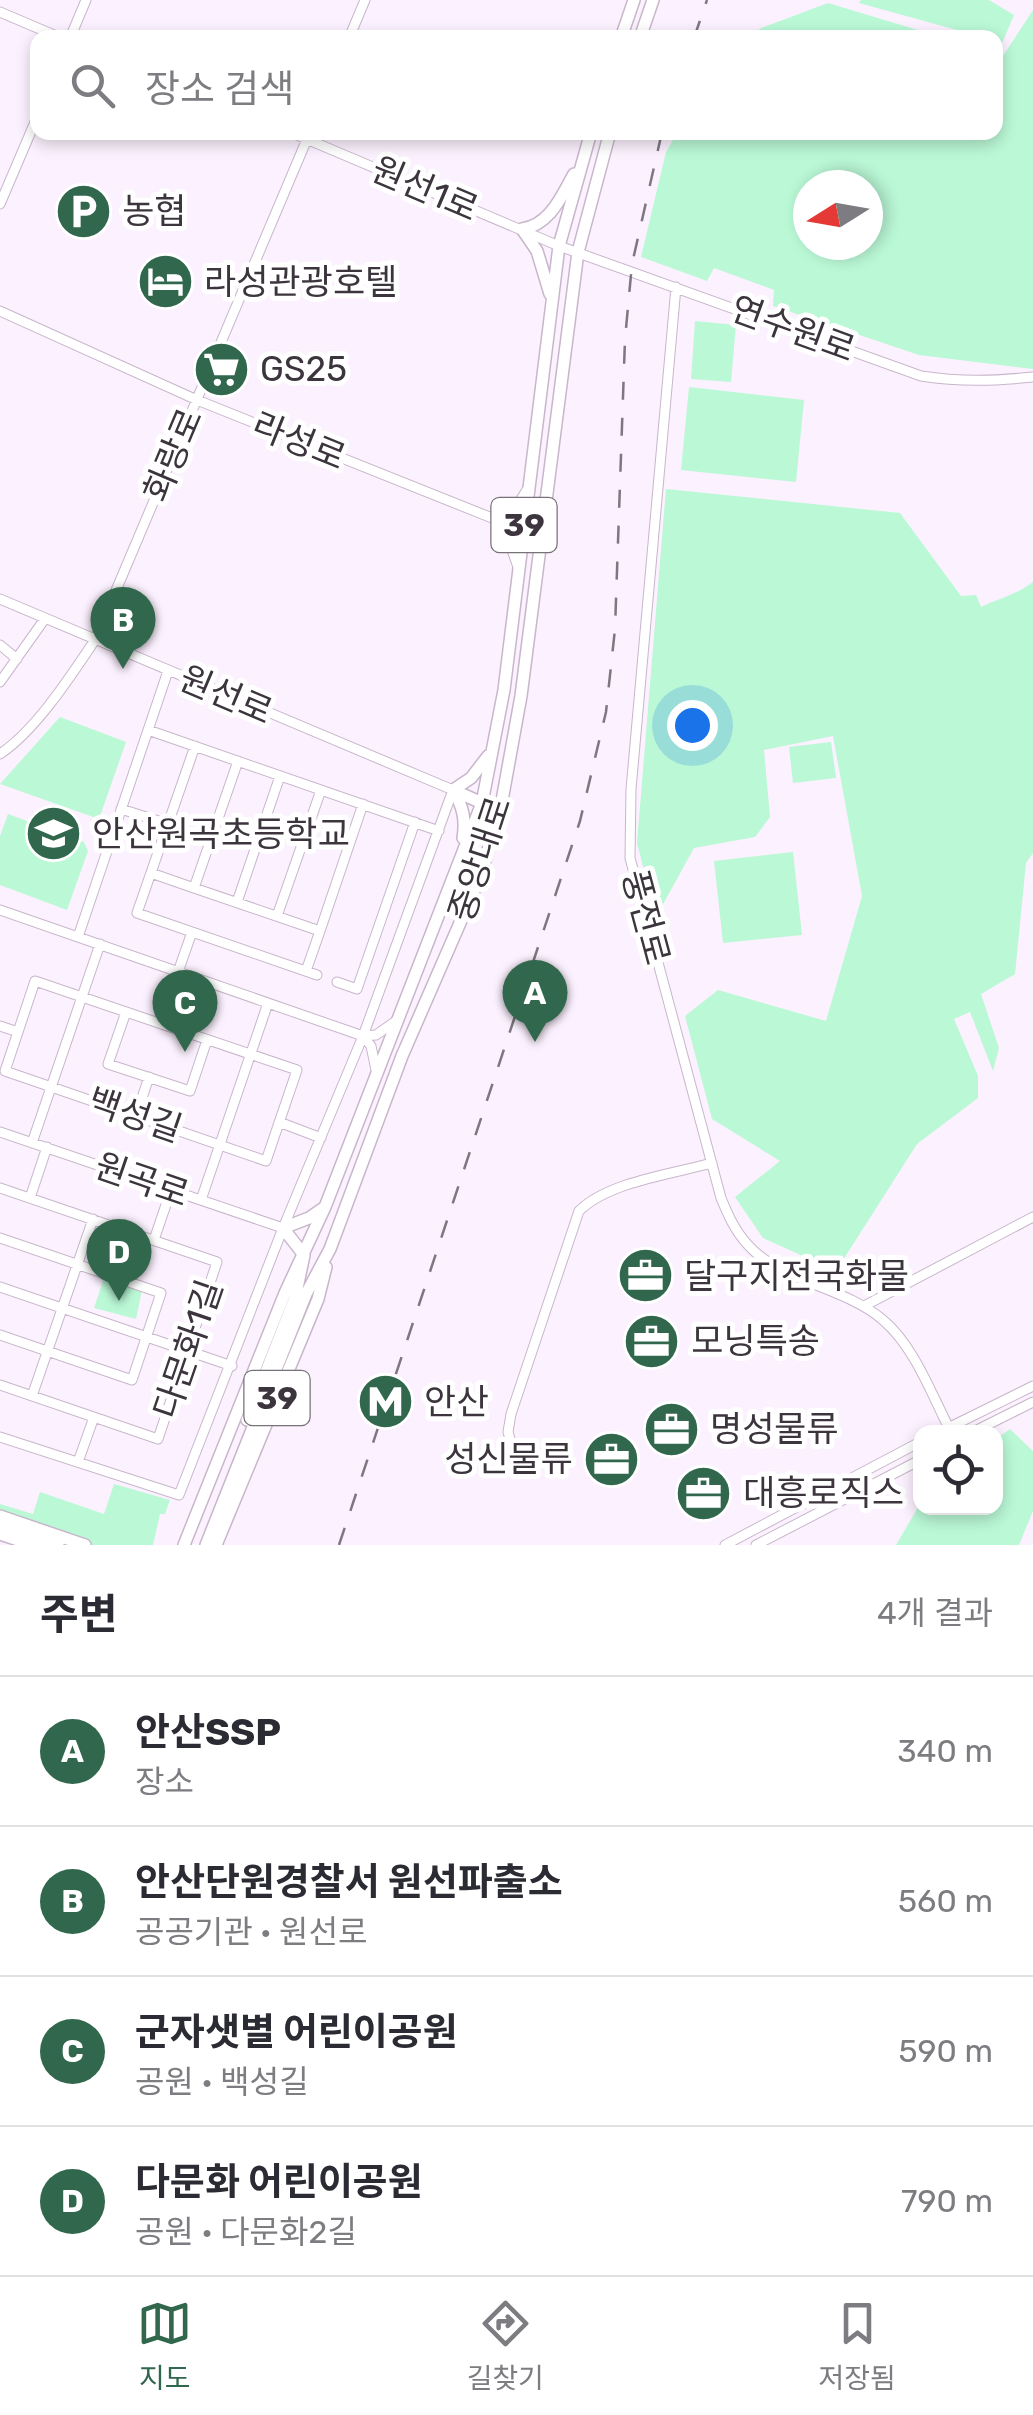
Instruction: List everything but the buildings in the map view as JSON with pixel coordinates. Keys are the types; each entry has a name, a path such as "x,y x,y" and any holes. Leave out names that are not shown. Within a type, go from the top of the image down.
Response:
{"main road":[{"path":"624,30 634,0"},
{"path":"643,30 653,0"},
{"name":"39","path":"181,1545 285,1292 325,1207 482,803 504,690 560,246 589,140"},
{"name":"중앙대로","path":"202,1545 306,1294 330,1248 402,1056 480,877 500,806 522,696 578,252 608,140"},
{"path":"552,305 539,257 522,230 537,227 545,220 584,157"},
{"path":"454,790 484,765 494,743"},
{"path":"454,790 482,803 500,806"},
{"path":"454,790 465,824 462,857"},
{"path":"202,1545 295,1298 304,1255 284,1228 325,1207"},
{"name":"39","path":"218,1543 318,1299 330,1248"},
{"path":"0,1516 85,1545"},
{"path":"0,1525 58,1545"},
{"path":"0,1534 33,1545"}],"street":[{"path":"73,30 86,0"},
{"path":"352,30 365,0"},
{"path":"0,12 42,30"},
{"path":"0,204 30,134"},
{"name":"화랑로","path":"0,754 14,745 95,640 306,140"},
{"name":"원선1로","path":"317,140 560,246"},
{"name":"연수원로","path":"560,246 921,376 955,382 1033,377"},
{"name":"풍전로","path":"676,287 630,790 630,858 712,1163 734,1227 764,1259 866,1305 898,1335 944,1425"},
{"name":"라성로","path":"0,311 196,400 491,518"},
{"path":"491,518 508,513 521,502 530,482"},
{"path":"491,518 502,522 518,569"},
{"name":"원선로","path":"0,599 454,790"},
{"path":"0,682 44,620"},
{"path":"0,646 17,659"},
{"path":"78,937 168,671"},
{"path":"148,730 438,830"},
{"path":"194,746 138,913 311,973 320,931 364,804"},
{"path":"194,888 238,761"},
{"path":"237,902 280,776"},
{"path":"277,916 321,790"},
{"path":"0,1437 179,1495 364,1036 454,790"},
{"path":"121,808 168,824"},
{"path":"357,989 415,822"},
{"path":"151,872 320,931"},
{"path":"1,913 364,1036 376,1035 397,1020"},
{"path":"178,972 192,932"},
{"path":"32,1142 100,944"},
{"name":"백성길","path":"35,980 82,997 297,1070 266,1160 5,1071 35,980"},
{"path":"337,982 378,997"},
{"path":"202,1200 268,1003"},
{"name":"백성길","path":"126,1012 108,1064 190,1092 207,1040"},
{"path":"0,1026 18,1032"},
{"path":"364,1036 371,1046 376,1071"},
{"path":"136,1116 149,1078"},
{"path":"279,1122 321,1138"},
{"name":"원곡로","path":"0,1132 284,1228"},
{"path":"30,1198 47,1148"},
{"path":"515,1456 508,1432 511,1414 579,1211 590,1200 620,1188 712,1163"},
{"name":"다문화1길","path":"0,1188 218,1262 158,1439 0,1385"},
{"path":"154,1240 171,1190"},
{"path":"866,1305 1033,1218"},
{"path":"32,1396 93,1220"},
{"path":"0,1238 161,1292 132,1380 0,1335"},
{"path":"0,1287 232,1366"},
{"path":"958,1425 1033,1386"},
{"path":"223,1388 242,1396"},
{"path":"987,1425 1033,1402"},
{"path":"78,1462 94,1417"},
{"path":"725,1545 913,1446"},
{"path":"756,1545 913,1464"}],"green space":[{"path":"989,0 1014,15 1003,41 1003,30 957,30 859,3"},
{"path":"828,3 918,30 759,30"},
{"path":"1033,10 1033,369 919,355 773,306 774,290 714,268 707,281 641,257 666,152 673,140 1003,140 1003,56"},
{"path":"695,321 736,325 731,382 691,379"},
{"path":"689,387 804,400 796,482 681,470"},
{"path":"666,489 900,513 961,596 976,595 981,607 1033,582 1033,853 1026,863 1015,974 981,994 999,1048 993,1071 970,1012 954,1019 978,1076 978,1098 917,1144 836,1271 763,1238 735,1197 780,1161 712,1119 685,1016 718,990 826,1021 862,896 833,736 764,750 770,817 755,837 694,848 656,917 637,843"},
{"path":"60,717 126,742 99,819 0,784"},
{"path":"831,742 836,778 793,783 789,747"},
{"path":"8,814 84,842 88,851 67,910 0,885 0,836"},
{"path":"793,852 802,935 723,943 714,861"},
{"path":"104,1278 142,1290 136,1319 94,1308"},
{"path":"1010,1429 1033,1451 1033,1511 1019,1545 896,1545 914,1515 1003,1515 1003,1434"},
{"path":"114,1484 170,1500 165,1514 160,1514 153,1545 92,1545 0,1514 0,1504 33,1514 40,1492 104,1514"}],"railway":[{"path":"697,30 707,0"},
{"path":"339,1545 580,821 606,712 615,629 625,339 632,264 660,140"}],"place":[{"name":"농협","path":"83,211"},
{"name":"라성관광호텔","path":"165,282"},
{"name":"GS25","path":"221,369"},
{"name":"안산단원경찰서 원선파출소","path":"123,669"},
{"name":"안산원곡초등학교","path":"53,834"},
{"name":"안산SSP","path":"535,1042"},
{"name":"군자샛별 어린이공원","path":"185,1052"},
{"name":"달구지전국화물","path":"645,1276"},
{"name":"다문화 어린이공원","path":"119,1301"},
{"name":"모닝특송","path":"652,1341"},
{"name":"안산","path":"385,1402"},
{"name":"명성물류","path":"671,1429"},
{"name":"성신물류","path":"612,1459"},
{"name":"대흥로직스","path":"704,1493"}]}
